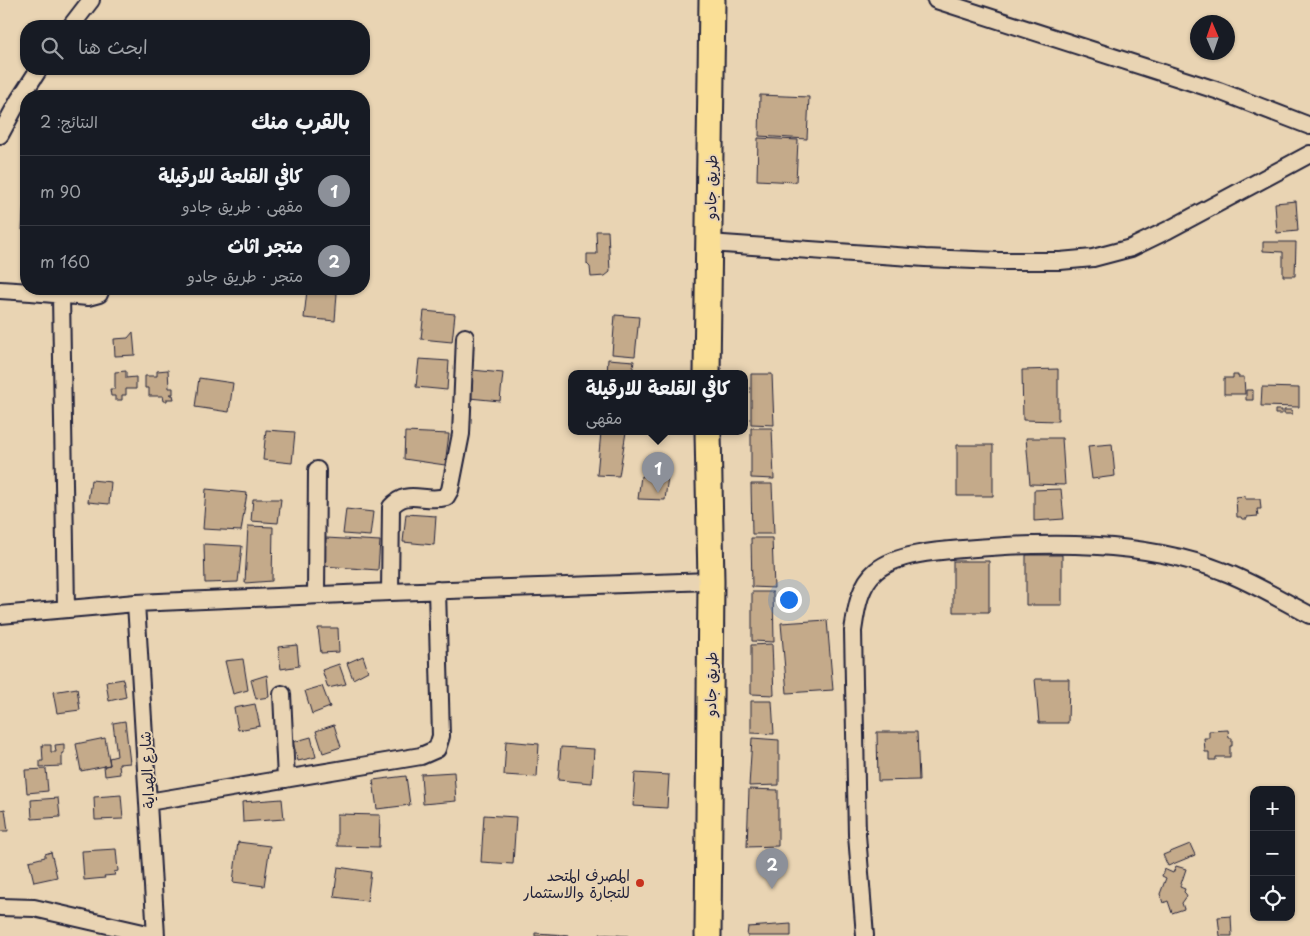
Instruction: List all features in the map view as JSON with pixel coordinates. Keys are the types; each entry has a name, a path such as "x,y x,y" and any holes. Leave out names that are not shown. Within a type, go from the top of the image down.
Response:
{"highway":[{"name":"طريق جادو","path":"708,370 712,0"},
{"name":"طريق جادو","path":"708,435 711,581 708,936"}],"street":[{"path":"76,20 91,0"},
{"path":"936,0 1219,91 1310,126"},
{"path":"25,90 35,75"},
{"path":"2,129 20,98"},
{"path":"709,243 915,258 1060,261 1093,258 1132,248 1310,154"},
{"path":"0,290 20,292"},
{"path":"66,609 61,295 88,297 95,295"},
{"path":"390,592 391,507 398,499 406,497 439,499 446,497 450,490 461,434 465,337"},
{"path":"316,595 317,470"},
{"path":"865,936 857,836 854,631 862,594 875,572 897,560 910,557 947,551 1004,546 1043,544 1139,550 1184,559 1222,570 1310,615"},
{"path":"0,615 136,603 711,581"},
{"path":"148,802 421,756 437,749 441,736 437,590"},
{"name":"شارع الهداية","path":"136,603 156,936"},
{"path":"282,694 286,779"},
{"path":"0,907 34,908 156,936"}],"building":[{"path":"760,95 809,97 807,139 759,136"},
{"path":"758,138 798,140 796,182 757,180"},
{"path":"1296,201 1298,231 1277,233 1275,203"},
{"path":"596,231 608,231 610,272 605,276 591,277 590,267 587,264 587,254 597,254"},
{"path":"1263,242 1296,242 1295,276 1283,276 1283,252 1263,251"},
{"path":"306,295 337,295 335,321 304,318"},
{"path":"424,311 455,314 452,342 421,339"},
{"path":"615,315 639,317 635,356 612,354"},
{"path":"133,332 135,355 115,356 114,339 128,338"},
{"path":"419,359 449,361 447,390 416,387"},
{"path":"608,359 634,361 633,370 607,370"},
{"path":"1058,369 1058,421 1023,420 1022,370"},
{"path":"168,370 169,388 173,388 173,394 170,395 173,395 174,399 164,401 163,396 149,396 149,388 145,388 145,376 157,376 157,371"},
{"path":"472,370 503,373 500,401 469,398"},
{"path":"126,371 126,378 136,377 136,389 126,389 126,395 122,395 122,400 115,400 115,396 111,396 110,389 115,389 115,372"},
{"path":"751,374 772,374 774,425 751,424"},
{"path":"1233,375 1244,377 1245,394 1224,394 1224,378 1233,378"},
{"path":"199,378 233,383 229,412 195,407"},
{"path":"1262,387 1299,388 1299,407 1261,406"},
{"path":"1246,390 1253,390 1253,400 1246,400"},
{"path":"1275,410 1282,410 1282,414 1275,414"},
{"path":"1284,410 1292,410 1292,414 1284,414"},
{"path":"751,428 772,428 774,479 751,478"},
{"path":"266,430 295,432 292,463 263,460"},
{"path":"405,432 449,434 445,465 404,459"},
{"path":"601,435 626,435 619,476 597,475"},
{"path":"1026,438 1062,438 1065,485 1030,484"},
{"path":"1112,444 1115,476 1092,479 1088,446"},
{"path":"957,445 993,445 993,496 957,496"},
{"path":"641,476 668,476 665,500 638,499"},
{"path":"91,480 111,482 109,504 88,502"},
{"path":"751,484 772,484 774,534 752,534"},
{"path":"206,489 247,493 241,531 203,529"},
{"path":"1061,489 1064,519 1034,521 1034,490"},
{"path":"1245,496 1245,499 1260,499 1261,509 1257,509 1258,516 1247,517 1247,519 1237,517 1236,497"},
{"path":"253,499 281,499 278,523 251,521"},
{"path":"346,509 373,512 370,536 343,534"},
{"path":"406,514 436,516 434,545 403,542"},
{"path":"248,526 273,527 272,581 245,583"},
{"path":"326,538 380,541 378,570 323,566"},
{"path":"751,538 772,538 774,588 752,587"},
{"path":"204,544 242,546 238,582 205,583"},
{"path":"1026,555 1062,555 1062,605 1026,605"},
{"path":"953,561 989,561 989,612 953,612"},
{"path":"752,592 773,592 774,642 752,641"},
{"path":"827,620 833,690 787,693 781,623"},
{"path":"318,628 338,628 339,652 321,653"},
{"path":"772,644 774,695 751,694 751,645"},
{"path":"297,645 299,666 281,669 278,647"},
{"path":"363,656 368,671 353,679 347,663"},
{"path":"243,659 248,690 233,694 225,661"},
{"path":"339,664 346,684 328,688 322,670"},
{"path":"267,675 269,697 256,699 251,680"},
{"path":"123,679 126,697 109,701 106,682"},
{"path":"1035,679 1069,679 1068,723 1039,723"},
{"path":"322,686 330,707 312,714 305,691"},
{"path":"77,688 80,710 57,713 53,692"},
{"path":"751,701 772,701 774,734 751,733"},
{"path":"255,704 260,726 238,730 234,708"},
{"path":"125,721 130,763 119,764 120,774 105,776 104,766 110,765 109,758 117,756 113,723"},
{"path":"334,725 341,747 323,753 316,731"},
{"path":"1228,730 1229,738 1232,738 1230,757 1216,757 1216,760 1209,760 1209,752 1205,752 1204,738 1209,738 1209,731"},
{"path":"877,732 917,732 919,780 878,781"},
{"path":"311,737 316,757 298,761 293,742"},
{"path":"105,738 110,765 81,771 76,744"},
{"path":"752,738 779,740 779,785 749,786"},
{"path":"506,741 539,744 537,777 504,775"},
{"path":"64,744 62,766 40,767 40,761 43,761 42,745 51,745 51,752 56,752 55,745"},
{"path":"561,747 594,749 592,783 558,780"},
{"path":"46,769 48,791 27,793 25,770"},
{"path":"454,772 456,801 423,804 421,774"},
{"path":"635,773 669,775 667,808 633,806"},
{"path":"406,776 410,805 377,809 373,780"},
{"path":"749,789 778,790 778,846 747,847"},
{"path":"121,795 123,819 95,820 94,797"},
{"path":"58,798 60,817 32,819 31,800"},
{"path":"282,799 284,819 243,822 242,802"},
{"path":"5,809 8,831 0,831 0,810"},
{"path":"337,814 380,815 379,847 337,846"},
{"path":"484,815 516,817 513,864 481,862"},
{"path":"238,842 270,846 264,886 233,882"},
{"path":"1190,844 1195,855 1168,866 1163,855"},
{"path":"116,849 118,871 114,872 115,875 84,880 82,851"},
{"path":"51,852 57,877 34,882 29,861 45,857 45,854"},
{"path":"1176,866 1186,869 1180,887 1185,889 1184,892 1187,896 1182,903 1184,909 1172,913 1168,901 1163,903 1160,894 1166,878 1162,876 1164,869 1173,873"},
{"path":"338,867 371,872 367,901 334,897"},
{"path":"1231,916 1232,936 1220,936 1218,917"},
{"path":"791,924 791,936 747,936 748,927"},
{"path":"535,933 569,935 569,936 535,936"},
{"path":"600,934 628,936 600,936"}],"place":[{"name":"كافي القلعة للارقيلة","path":"658,493"},
{"name":"المصرف المتحد للتجارة والاستثمار","path":"640,883"},
{"name":"متجر اثاث","path":"772,889"}]}
